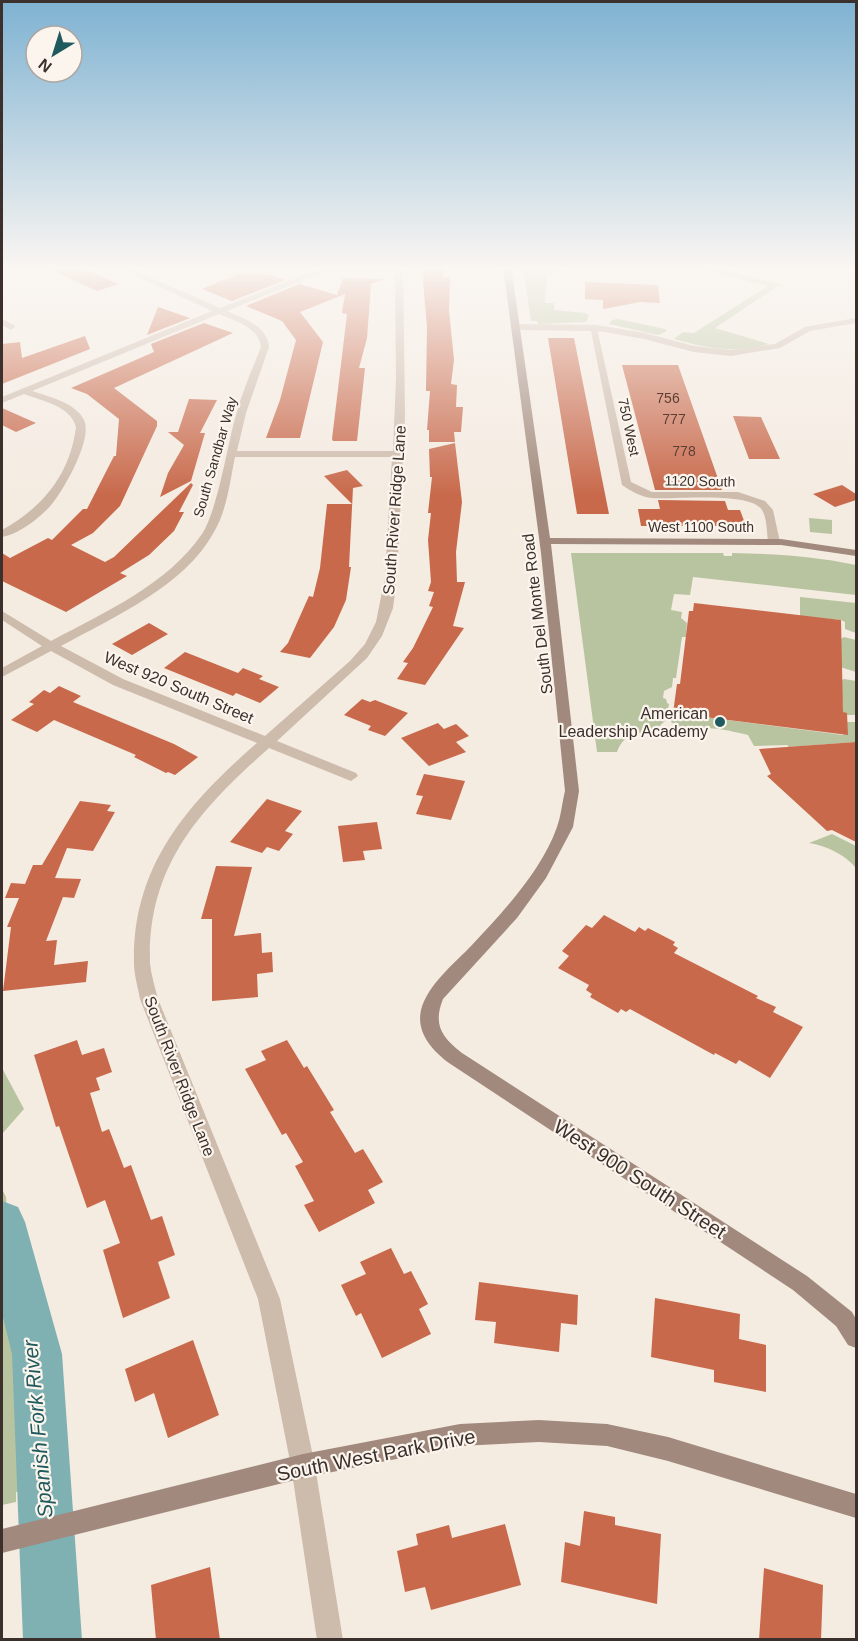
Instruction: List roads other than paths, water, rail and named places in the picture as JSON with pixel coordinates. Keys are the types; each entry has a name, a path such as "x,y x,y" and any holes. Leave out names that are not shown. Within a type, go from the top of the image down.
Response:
{"street":[{"path":"2,400 141,343"},
{"name":"South Sandbar Way","path":"2,673 144,594 175,572 193,553 209,532 215,516 233,454 241,413 265,343"},
{"name":"South River Ridge Lane","path":"330,1640 303,1466 269,1299 149,999 142,964 147,902 155,875 170,845 190,817 214,790 342,676 376,636 389,595 400,416 400,343"},
{"name":"South Del Monte Road","path":"427,1021 429,1009 436,995 511,914 540,874 565,827 572,791 571,761 545,541 516,343"},
{"name":"750 West","path":"596,343 626,483 638,491"},
{"path":"669,343 694,349 748,352 783,343"},
{"path":"2,534 47,503 59,486 82,434 81,423 75,415 56,404 23,391"},
{"path":"233,454 397,454"},
{"name":"1120 South","path":"638,491 651,495 738,495 761,503 768,510 774,542"},
{"name":"West 1100 South","path":"545,541 774,542 821,546 856,553"},
{"name":"West 920 South Street","path":"2,615 51,646 118,682 268,741 351,777"},
{"name":"West 900 South Street","path":"427,1021 429,1031 448,1052 800,1283 844,1319 856,1337"},
{"name":"South West Park Drive","path":"2,1541 303,1466 460,1435 539,1431 607,1435 736,1468 856,1506"}],"waterway":[{"name":"Spanish Fork River","path":"2,1222 37,1354 53,1640"}],"place":[{"name":"American Leadership Academy","path":"720,722"}]}
